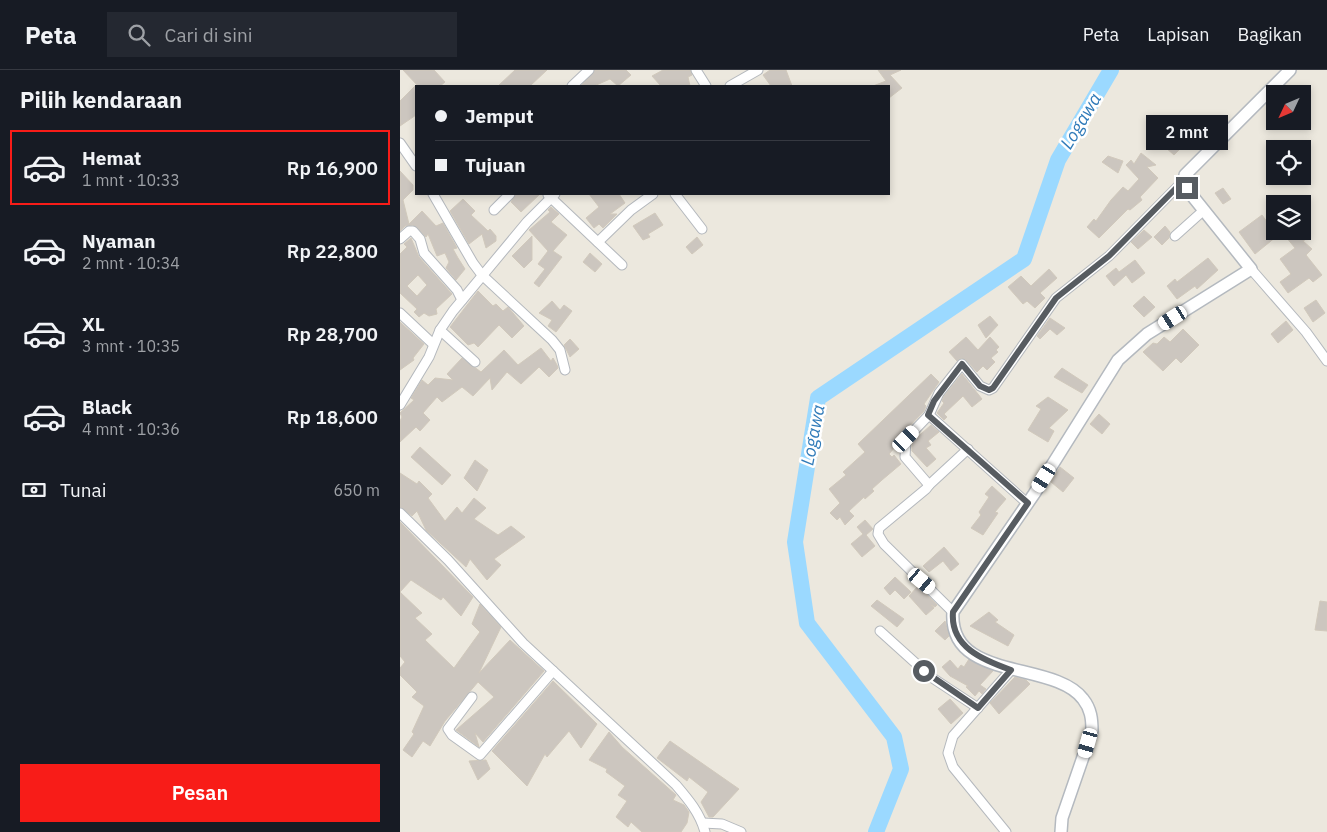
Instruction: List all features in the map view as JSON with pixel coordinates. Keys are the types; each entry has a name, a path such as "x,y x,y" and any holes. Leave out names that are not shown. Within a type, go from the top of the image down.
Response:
{"main road":[{"path":"1061,832 1062,818 1092,731 1092,716 1083,698 1072,689 1047,679 1011,670 986,661 968,649 955,631 953,612 1028,503 1106,380 1129,349 1147,334 1251,268 1190,193 1184,180 1188,170 1290,70"}],"street":[{"path":"574,85 588,70"},
{"path":"696,70 705,85"},
{"path":"733,85 743,74 758,70"},
{"path":"400,143 415,165"},
{"path":"929,485 905,457 906,439 928,415 934,401 962,364 980,386 989,390 993,388 1056,298 1109,256 1184,180"},
{"path":"434,195 482,275 552,340 560,350 565,370"},
{"path":"494,210 509,195"},
{"path":"400,405 429,357 440,330 482,275 551,195 622,265"},
{"path":"598,242 631,210 652,195"},
{"path":"676,195 702,229"},
{"path":"1175,236 1204,210"},
{"path":"400,239 413,231 420,239 424,253 457,290 462,300"},
{"path":"1251,268 1306,332 1327,361"},
{"path":"400,313 433,344"},
{"path":"440,330 475,362"},
{"path":"928,415 1028,503"},
{"path":"953,612 884,544 878,534 881,526 926,490 968,449"},
{"path":"400,512 448,560 523,643 676,785 693,805 704,828 722,824 741,832"},
{"path":"880,631 931,677 978,708"},
{"path":"1006,832 953,766 950,759 951,739 1011,670"},
{"path":"472,697 448,729 452,735 480,755 553,671"}],"building":[{"path":"403,70 434,70 445,82 441,85 417,85"},
{"path":"515,70 547,70 531,85 499,85"},
{"path":"595,70 626,70 631,75 619,85 610,79 596,85 582,85"},
{"path":"663,70 690,70 692,75 688,77 690,85 660,85 652,76"},
{"path":"770,70 786,70 792,85 770,85 763,75"},
{"path":"878,70 901,70 890,75 902,88 890,97 890,85 876,85 886,81"},
{"path":"415,86 415,116 400,126 400,101"},
{"path":"1163,132 1181,148 1174,155 1156,139"},
{"path":"1141,153 1156,165 1147,167 1158,178 1140,197 1142,200 1130,210 1128,209 1099,238 1087,227 1094,219 1096,221 1123,187 1128,191 1139,179 1126,165 1131,160 1134,164"},
{"path":"1108,156 1123,161 1118,173 1102,162"},
{"path":"400,171 413,185 413,190 403,200 409,224 422,211 436,226 443,223 457,248 453,249 465,269 456,280 446,268 449,262 445,253 437,256 428,234 426,237 413,225 405,226 400,231"},
{"path":"1223,188 1231,199 1223,204 1215,193"},
{"path":"515,195 539,195 521,212 511,202"},
{"path":"590,195 620,195 625,203 610,214 617,214 603,228 599,224 594,228 586,218 599,207"},
{"path":"463,199 475,211 471,215 488,231 490,229 496,236 496,241 486,248 482,234 469,244 450,211"},
{"path":"551,207 559,214 551,222 567,235 553,251 562,257 539,287 534,283 545,269 538,264 548,251 529,230 550,212 548,210"},
{"path":"655,213 663,225 648,234 650,237 643,240 633,226"},
{"path":"1262,215 1266,220 1266,240 1272,240 1255,254 1239,232"},
{"path":"1165,226 1170,232 1169,238 1162,245 1154,237"},
{"path":"1144,230 1152,237 1138,249 1131,242"},
{"path":"532,236 532,260 524,268 512,256"},
{"path":"697,237 703,245 692,254 686,247"},
{"path":"411,238 419,257 452,294 436,309 437,314 429,316 424,313 419,317 414,312 417,309 400,293 400,254 407,247 404,244","holes":["418,275 427,285 417,296 407,286"]},
{"path":"1288,240 1304,240 1303,241 1312,249 1306,255 1322,275 1313,282 1309,278 1288,293 1280,282 1291,274 1280,259 1295,248"},
{"path":"590,253 602,264 595,272 583,262"},
{"path":"1208,258 1218,270 1197,289 1195,286 1177,299 1167,286 1175,279 1177,282"},
{"path":"1135,260 1145,273 1132,283 1126,275 1114,286 1106,276 1116,268 1119,272"},
{"path":"1049,269 1057,278 1040,293 1045,298 1035,308 1027,301 1023,304 1008,287 1021,276 1031,286"},
{"path":"478,291 493,306 496,304 503,311 508,307 524,326 512,338 499,325 478,347 474,343 468,345 450,327"},
{"path":"1144,296 1155,307 1144,317 1133,306"},
{"path":"1316,300 1325,313 1313,322 1304,308"},
{"path":"552,301 560,310 564,305 572,311 556,332 548,326 552,320 539,313"},
{"path":"990,316 998,325 986,338 978,325"},
{"path":"1050,318 1065,328 1057,335 1050,329 1040,339 1037,336"},
{"path":"1286,321 1293,330 1278,343 1271,334"},
{"path":"400,322 424,344 413,358 414,360 400,370"},
{"path":"1183,329 1199,345 1181,363 1176,358 1163,371 1143,352 1153,343 1157,344 1164,337 1170,342"},
{"path":"966,337 978,350 990,337 999,347 996,350 998,352 991,358 995,362 987,370 983,366 977,372 966,360 961,358 957,361 949,352"},
{"path":"570,339 579,349 570,357 564,345"},
{"path":"541,348 551,361 553,358 558,368 549,377 539,367 521,384 507,372 492,390 490,378 473,396 462,387 442,402 437,397 423,413 430,420 420,431 416,427 400,442 400,421 402,417 400,413 414,400 411,398 422,380 428,385 435,378 453,380 447,374 462,358 481,372 504,350 518,365"},
{"path":"1062,368 1088,385 1082,393 1054,377"},
{"path":"931,374 939,382 924,404 926,406 924,411 901,435 900,441 889,454 892,457 894,455 901,464 872,489 874,491 865,499 864,497 849,511 854,516 845,525 840,517 837,520 830,513 840,503 829,489 846,475 843,472 865,452 858,444"},
{"path":"962,374 982,399 972,407 963,396 944,414 947,417 944,420 937,413 944,403 942,401 944,396"},
{"path":"1048,397 1068,410 1049,428 1054,431 1048,442 1028,430 1041,409 1036,406"},
{"path":"1099,414 1110,424 1102,434 1090,424"},
{"path":"931,425 939,432 928,441 931,445 926,448 936,459 927,467 912,451 912,442"},
{"path":"420,447 451,475 442,485 411,457"},
{"path":"475,460 488,470 477,491 464,478"},
{"path":"1060,467 1074,478 1063,492 1051,482"},
{"path":"400,473 417,484 419,481 432,494 428,498 445,521 457,507 462,513 474,498 486,508 474,519 498,535 511,526 525,537 494,559 501,565 487,580 470,559 466,567 426,530 417,511 412,516 400,507"},
{"path":"992,486 1006,499 995,512 998,513 983,535 971,528 981,515 979,512 989,497 985,494"},
{"path":"865,520 873,529 866,535 875,546 862,557 851,544 863,534 857,527"},
{"path":"400,522 473,597 461,616 443,597 441,600 411,580 400,592"},
{"path":"944,547 959,564 951,571 943,561 929,572 923,566"},
{"path":"895,577 911,592 904,599 895,590 890,595 884,588"},
{"path":"918,586 937,605 935,607 931,605 934,608 926,615 909,596"},
{"path":"400,592 422,613 415,618 432,634 425,640 454,668 480,632 472,624 480,604 501,627 479,673 510,640 544,671 483,742 475,733 479,747 456,730 494,697 478,682 445,721 430,746 423,741 412,757 403,750 414,734 412,732 424,706 412,697 417,692 400,675 400,668 405,662 400,656"},
{"path":"877,600 904,619 897,627 871,606"},
{"path":"1320,601 1327,602 1327,631 1315,630"},
{"path":"989,612 998,620 995,622 1014,635 1008,646 970,626"},
{"path":"945,621 949,636 945,640 935,631"},
{"path":"969,659 993,671 980,685 986,689 982,694 979,691 975,696 966,687 968,686 950,676 942,667 950,660 958,669 961,665 964,667"},
{"path":"1015,677 1026,680 1030,684 999,714 990,703"},
{"path":"553,681 597,724 581,748 569,731 547,757 545,754 527,786 492,751"},
{"path":"950,699 963,713 951,724 938,709"},
{"path":"609,732 622,747 676,795 673,800 684,805 689,812 687,823 681,832 642,832 631,822 628,827 616,817 627,801 618,795 625,786 606,772 607,769 589,760"},
{"path":"670,741 739,789 713,817 709,817 701,802 708,792 689,777 687,781 657,758"},
{"path":"486,760 490,769 478,780 469,761"}],"waterway":[{"name":"Logawa","path":"876,832 901,769 894,737 807,623 795,542 818,398 1024,259 1058,160 1111,70"}],"route":[{"path":"924,671 944,687 978,708 1011,670 977,657 968,649 955,631 953,612 980,570 1028,503 928,415 933,408 934,401 951,375 962,364 980,386 989,390 993,388 1056,298 1109,256 1184,180 1187,188"}]}
